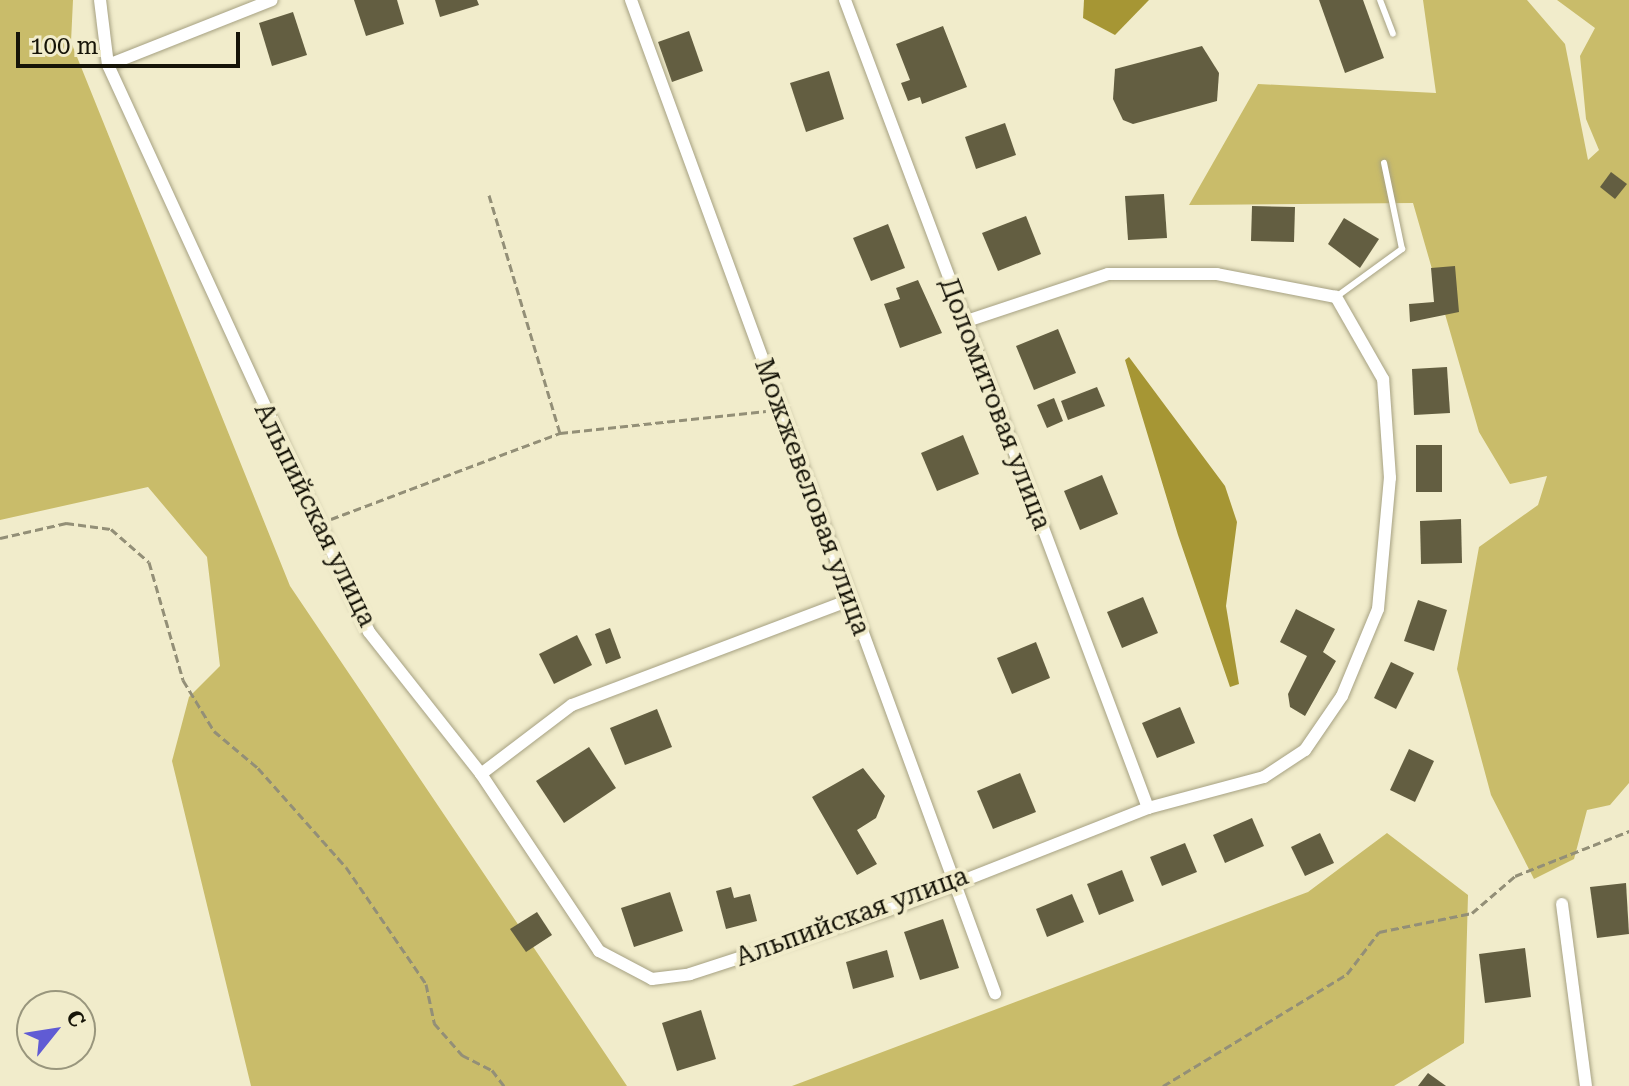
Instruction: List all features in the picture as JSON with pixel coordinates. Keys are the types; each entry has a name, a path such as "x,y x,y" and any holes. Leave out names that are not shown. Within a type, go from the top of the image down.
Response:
{"street":[{"name":"Альпийская улица","path":"100,0 108,65 316,525 369,632 481,774 599,951 652,979 690,974 899,906 955,881 1148,808 1264,777 1305,750 1342,696 1378,609 1390,478 1383,379 1336,297"},
{"path":"108,65 272,0"},
{"name":"Можжевеловая улица","path":"631,0 995,993"},
{"name":"Доломитовая улица","path":"845,0 1148,808"},
{"path":"964,322 1108,274 1217,274 1336,297"},
{"path":"481,774 572,705 850,600"},
{"path":"1562,904 1586,1086"}],"lane":[{"path":"1380,0 1393,34"},
{"path":"1336,297 1402,249 1384,163"}],"path":[{"path":"489,195 560,433"},
{"path":"316,525 560,433 779,410"},
{"path":"0,538 66,523 111,529 149,562 183,680 214,731 258,768 346,867 426,984 434,1023 462,1055 492,1070 504,1086"},
{"path":"1163,1086 1347,974 1379,932 1472,913 1515,876 1629,831"}],"shaded area":[{"path":"0,0 73,0 71,42 290,586 627,1086 251,1086 172,761 189,697 220,666 207,557 148,487 0,520"},
{"path":"1084,0 1149,0 1115,35 1083,18"},
{"path":"1423,0 1527,0 1565,44 1588,160 1599,150 1586,119 1580,56 1595,28 1557,0 1629,0 1629,783 1610,805 1587,810 1574,859 1534,879 1491,795 1457,669 1479,547 1538,505 1547,476 1510,484 1479,432 1413,203 1189,205 1258,84 1436,93"},
{"path":"1129,357 1225,486 1237,522 1226,606 1239,684 1230,687 1178,535 1125,360"},
{"path":"1387,833 1468,895 1464,1043 1394,1086 792,1086 1308,892"}],"building":[{"path":"354,0 397,0 404,24 366,36"},
{"path":"435,0 477,0 479,5 440,17"},
{"path":"1319,0 1363,0 1384,58 1345,73"},
{"path":"293,12 307,55 272,66 259,23"},
{"path":"943,26 967,87 922,104 920,97 908,101 901,83 910,80 896,44"},
{"path":"689,31 703,71 672,82 658,42"},
{"path":"1202,46 1219,73 1217,101 1133,124 1123,120 1113,99 1115,69"},
{"path":"829,71 844,119 806,132 790,83"},
{"path":"1005,123 1016,155 976,169 965,137"},
{"path":"1611,172 1627,184 1615,199 1600,187"},
{"path":"1164,194 1167,238 1128,240 1125,196"},
{"path":"1252,206 1295,207 1294,242 1251,241"},
{"path":"1026,216 1041,254 998,271 982,233"},
{"path":"1344,218 1379,239 1360,268 1328,244"},
{"path":"888,224 905,268 871,281 853,238"},
{"path":"1455,266 1459,312 1410,322 1409,304 1434,302 1431,268"},
{"path":"918,280 942,333 900,348 884,304 900,299 896,288"},
{"path":"1058,329 1076,373 1034,390 1016,346"},
{"path":"1447,367 1450,413 1414,415 1412,369"},
{"path":"1097,387 1105,406 1068,420 1061,401"},
{"path":"1054,398 1063,421 1047,428 1037,405"},
{"path":"963,435 979,474 937,491 921,453"},
{"path":"1416,445 1442,445 1442,492 1416,492"},
{"path":"1102,475 1118,514 1080,530 1064,491"},
{"path":"1461,519 1462,563 1421,564 1420,521"},
{"path":"1143,597 1158,633 1122,648 1107,612"},
{"path":"1418,600 1447,610 1434,651 1404,641"},
{"path":"1296,609 1335,629 1323,652 1336,661 1305,716 1290,707 1288,694 1307,656 1280,642"},
{"path":"610,628 621,658 606,664 595,634"},
{"path":"577,635 592,665 554,684 539,654"},
{"path":"1036,642 1050,678 1012,694 997,658"},
{"path":"1391,662 1414,673 1396,709 1374,698"},
{"path":"1180,707 1195,743 1157,758 1142,723"},
{"path":"657,709 672,747 625,765 610,728"},
{"path":"589,747 616,788 564,823 536,781"},
{"path":"1409,749 1434,761 1415,802 1390,790"},
{"path":"863,768 885,796 876,818 857,830 877,864 857,875 812,797"},
{"path":"1020,773 1036,812 993,829 977,791"},
{"path":"1252,818 1264,846 1225,863 1213,835"},
{"path":"1320,833 1334,863 1305,876 1291,847"},
{"path":"1185,843 1197,872 1162,886 1150,857"},
{"path":"1122,870 1134,901 1099,915 1087,884"},
{"path":"1626,883 1629,934 1597,938 1590,887"},
{"path":"731,887 734,898 750,894 757,921 726,929 716,891"},
{"path":"670,892 683,931 634,947 621,908"},
{"path":"1072,894 1084,922 1047,937 1036,909"},
{"path":"537,912 552,935 526,952 510,929"},
{"path":"943,919 959,968 920,980 904,932"},
{"path":"1525,948 1531,997 1485,1003 1479,954"},
{"path":"887,950 894,977 853,989 846,962"},
{"path":"701,1010 716,1059 677,1071 662,1023"},
{"path":"1428,1073 1446,1086 1418,1086"}]}
